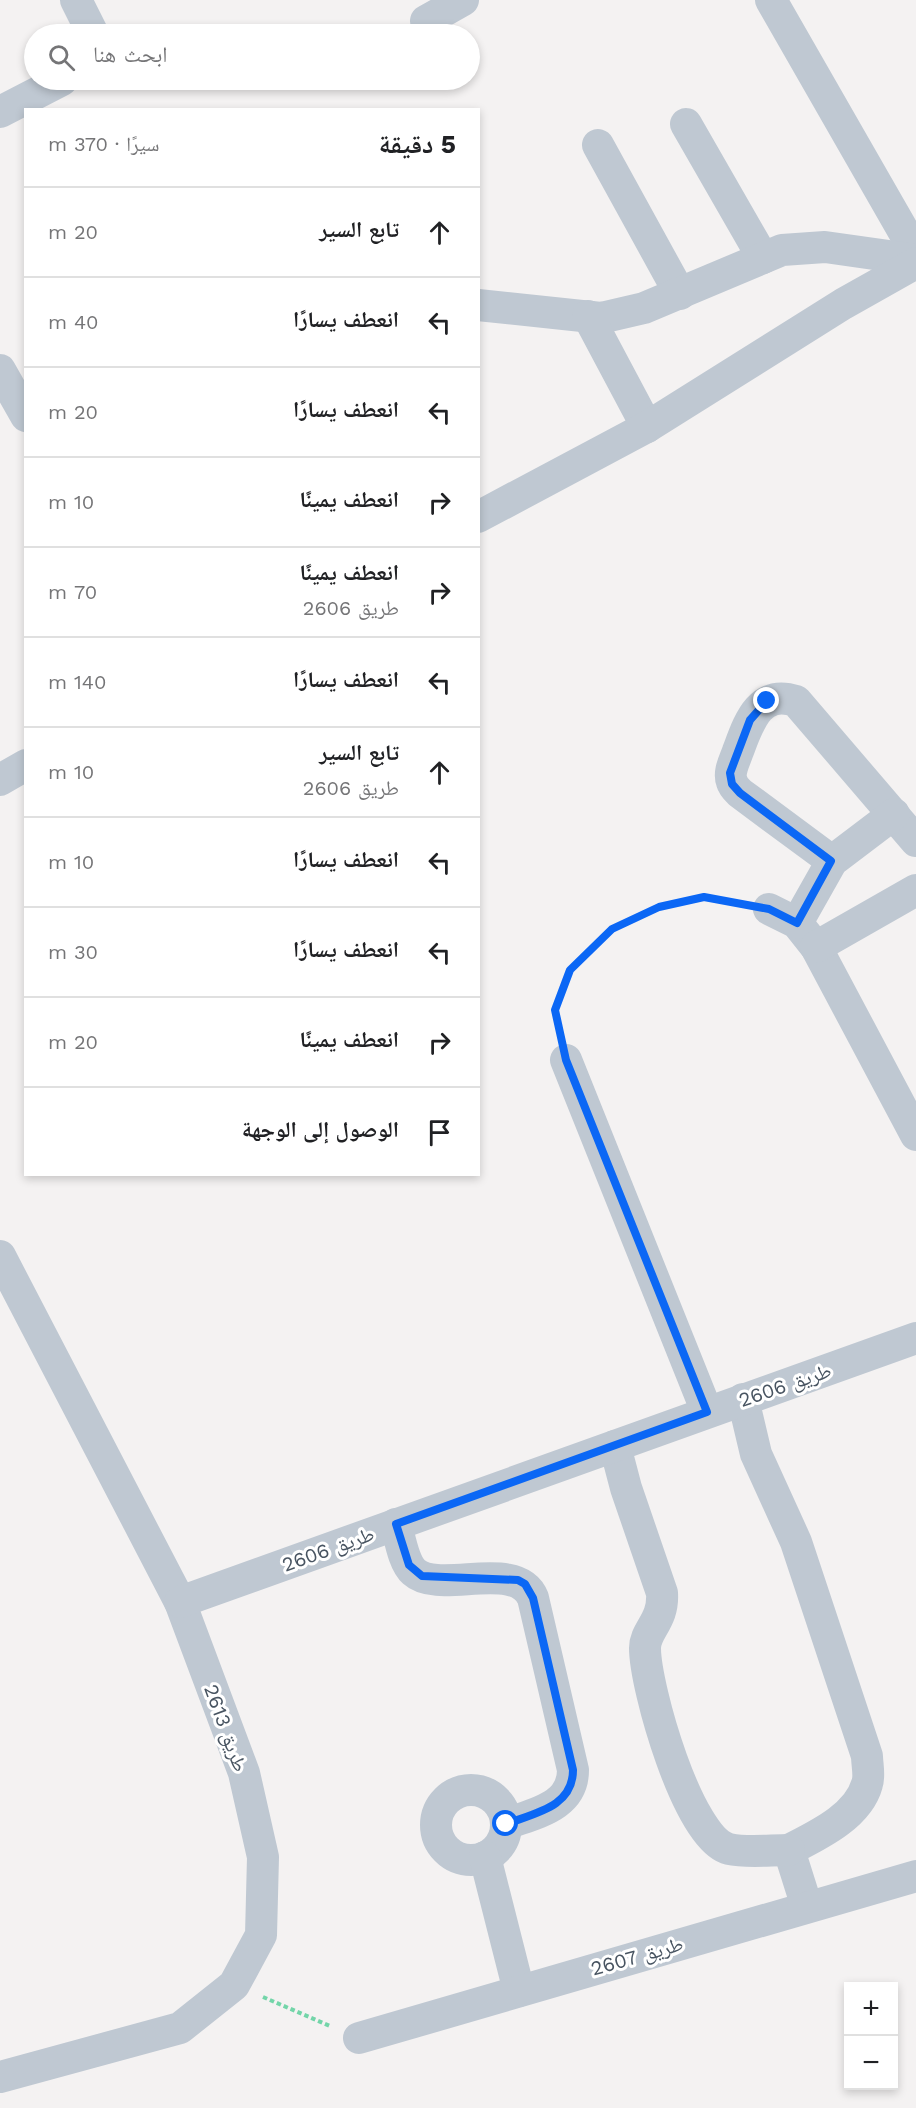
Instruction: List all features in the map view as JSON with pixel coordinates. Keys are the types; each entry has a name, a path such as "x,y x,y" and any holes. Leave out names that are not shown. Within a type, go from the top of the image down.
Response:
{"street":[{"path":"76,0 88,24"},
{"path":"426,21 463,0"},
{"path":"771,0 916,253"},
{"path":"0,112 43,90"},
{"path":"686,124 763,258"},
{"path":"598,145 680,294"},
{"path":"480,305 588,316 617,316 680,294 782,250 825,247 916,262"},
{"path":"480,516 646,428 843,304 916,262"},
{"path":"588,316 646,428"},
{"path":"0,370 24,412"},
{"path":"831,861 740,793 732,784 730,773 750,720 767,701 782,696 796,701 916,841"},
{"path":"0,780 24,766"},
{"path":"797,923 831,861 894,814"},
{"path":"816,947 916,890"},
{"path":"769,909 797,923 816,947 916,1135"},
{"path":"566,1060 707,1412"},
{"name":"طريق 2613","path":"0,1256 180,1602 244,1773 263,1857 261,1935 234,1985 180,2028 0,2077"},
{"name":"طريق 2606","path":"180,1602 916,1338"},
{"path":"615,1446 662,1593 663,1610 645,1645 646,1667 675,1769 695,1816 709,1836 728,1849 789,1850 822,1833 854,1807 868,1784 867,1756 796,1542 756,1454 743,1399"},
{"path":"396,1524 409,1565 422,1576 518,1580 525,1584 533,1598 573,1770 573,1782 560,1802 506,1824"},
{"path":"477,1790 492,1796 502,1809 506,1824 504,1838 496,1849 485,1857 469,1860 453,1855 442,1844 436,1829 438,1813 447,1799 460,1791 477,1790"},
{"path":"789,1850 807,1907"},
{"path":"485,1857 519,1990"},
{"name":"طريق 2607","path":"359,2038 916,1876"}],"path":[{"path":"566,1060 555,1010 570,970 612,929 659,907 704,897 769,909"},
{"path":"234,1985 359,2038"}],"route":[{"path":"506,1824 560,1802 568,1793 573,1782 573,1770 533,1598 530,1590 518,1580 431,1578 414,1572 409,1565 396,1524 707,1412 566,1060 555,1010 570,970 612,929 659,907 704,897 769,909 797,923 831,861 740,793 732,784 730,773 750,720 767,701"}]}
